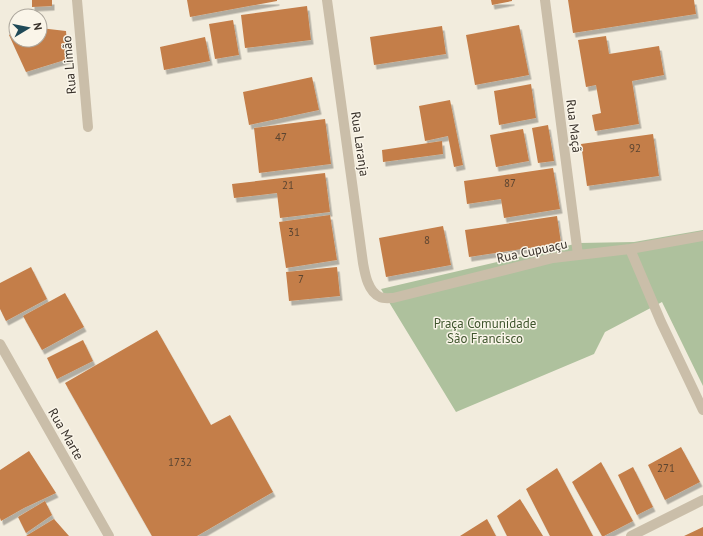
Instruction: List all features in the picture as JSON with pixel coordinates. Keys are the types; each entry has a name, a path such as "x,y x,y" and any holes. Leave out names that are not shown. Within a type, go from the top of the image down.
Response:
{"street":[{"name":"Rua Limão","path":"76,0 88,127"},
{"name":"Rua Laranja","path":"327,0 363,263 371,290"},
{"name":"Rua Maçã","path":"545,0 578,255"},
{"name":"Rua Cupuaçu","path":"371,290 380,297 393,298 552,258 630,249 703,236"},
{"path":"630,249 661,322 703,410"},
{"name":"Rua Marte","path":"0,344 109,536"},
{"path":"632,536 703,500"}],"green space":[{"name":"Praça Comunidade São Francisco","path":"703,230 703,386 662,302 605,332 594,354 456,412 381,289 579,243 634,242"}],"building":[{"path":"32,0 52,0 52,6 32,7"},
{"path":"187,0 277,0 277,1 190,17"},
{"path":"491,0 512,0 512,1 492,5"},
{"path":"568,0 694,0 696,14 573,33"},
{"path":"307,6 311,40 245,48 241,15"},
{"path":"233,20 239,55 215,59 209,24"},
{"path":"519,25 529,75 475,85 466,35"},
{"path":"442,26 446,54 374,65 370,37"},
{"path":"48,29 66,31 68,59 26,72 15,48 48,48"},
{"path":"606,36 609,54 659,46 664,75 632,81 639,124 595,131 592,115 601,113 596,85 586,87 578,40"},
{"path":"205,37 210,61 164,70 160,47"},
{"path":"312,77 319,110 249,125 243,92"},
{"path":"531,84 536,118 499,125 494,91"},
{"path":"450,100 463,165 454,167 448,136 425,141 419,106"},
{"path":"325,119 331,164 259,173 254,128"},
{"path":"548,125 554,161 538,163 532,128"},
{"path":"523,129 529,161 496,167 490,135"},
{"path":"653,134 659,176 587,186 581,144"},
{"path":"442,141 443,154 383,162 382,150"},
{"path":"553,168 560,209 504,218 501,199 467,204 464,181"},
{"path":"325,173 330,212 280,218 277,193 234,198 232,184"},
{"path":"330,215 337,260 286,268 279,222"},
{"path":"557,216 561,243 469,257 465,230"},
{"path":"443,226 451,265 386,277 379,238"},
{"path":"31,267 47,299 6,321 0,309 0,283"},
{"path":"337,267 340,296 289,301 286,272"},
{"path":"65,293 84,327 42,350 23,316"},
{"path":"157,330 211,425 230,415 273,492 197,536 152,536 65,383"},
{"path":"83,340 93,361 57,379 47,358"},
{"path":"681,447 700,482 665,500 648,465"},
{"path":"29,451 56,493 1,521 0,470"},
{"path":"601,462 633,521 604,536 602,536 572,482"},
{"path":"633,467 653,507 637,515 618,475"},
{"path":"557,468 593,536 550,536 526,489"},
{"path":"520,499 543,536 507,536 497,516"},
{"path":"45,501 52,515 26,533 18,517"},
{"path":"54,519 69,536 26,536"},
{"path":"487,519 496,536 460,536"},
{"path":"703,527 703,536 684,536"}]}
